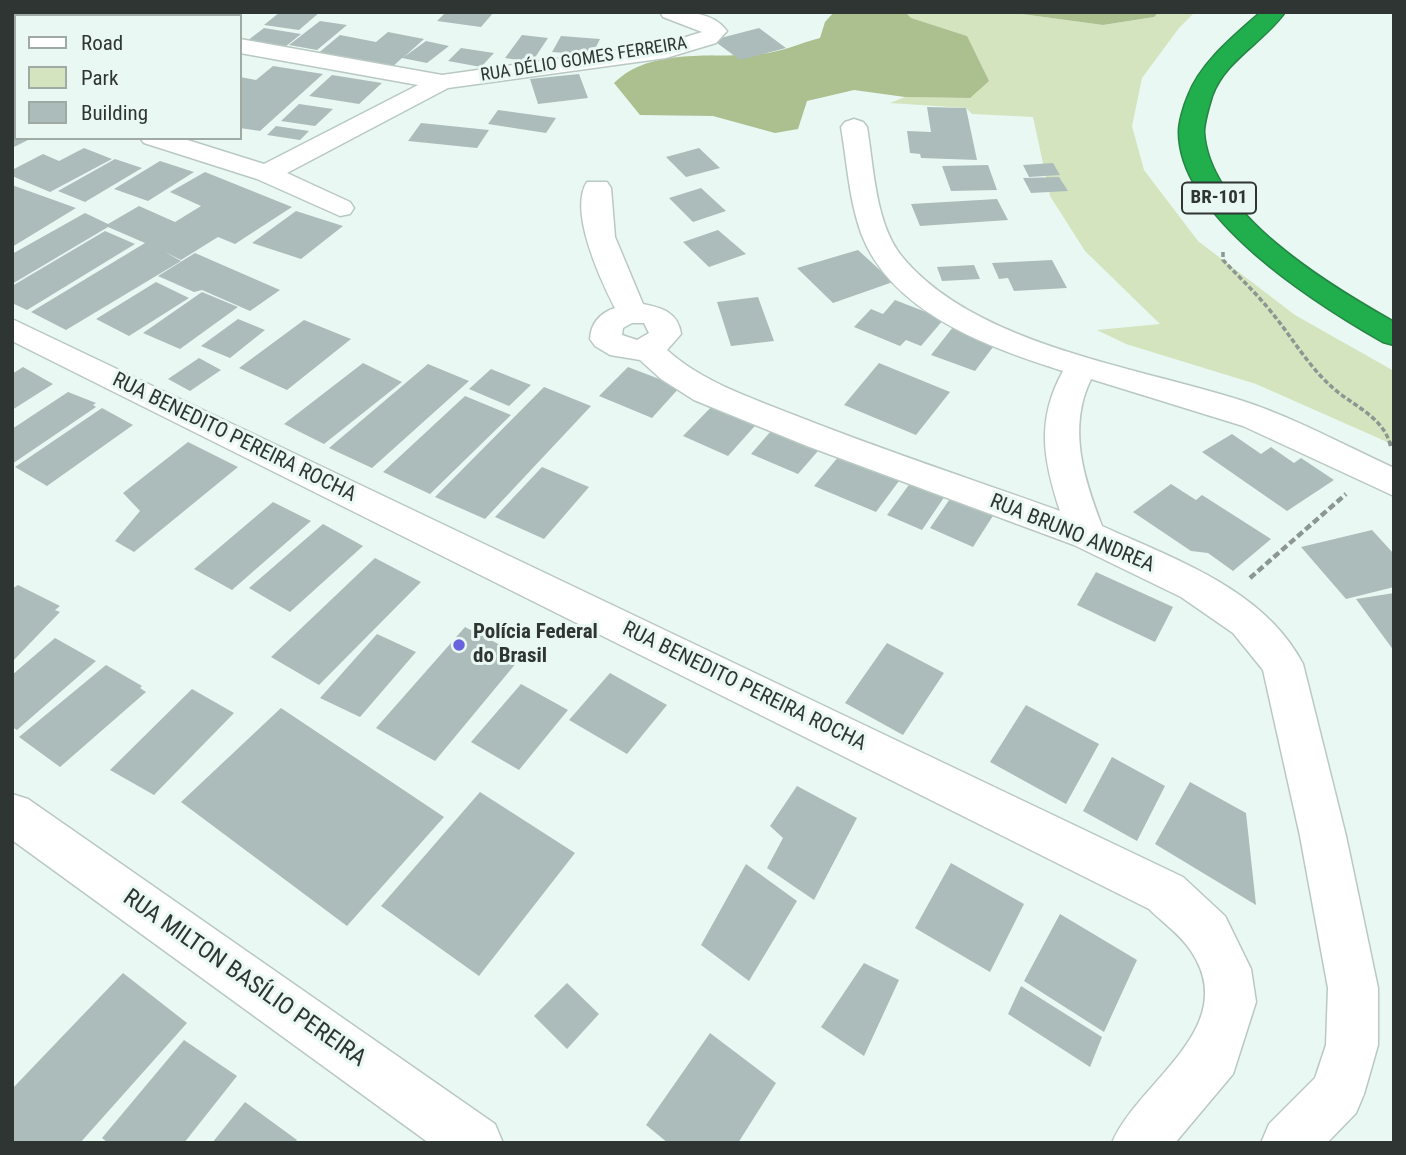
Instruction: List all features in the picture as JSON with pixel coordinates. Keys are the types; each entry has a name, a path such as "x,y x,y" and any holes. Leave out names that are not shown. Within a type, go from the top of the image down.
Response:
{"highway":[{"name":"BR-101","path":"1274,12 1240,44 1199,96 1190,135 1200,167 1219,198 1248,234 1292,272 1394,335"}],"street":[{"name":"RUA DÉLIO GOMES FERREIRA","path":"242,46 443,82 666,51 708,38 716,31 707,24 671,12"},
{"name":"RUA DÉLIO GOMES FERREIRA","path":"266,173 443,82"},
{"path":"855,115 873,226 891,263 920,293 959,318 1082,366 1184,392 1239,411 1382,478"},
{"path":"159,140 266,173 340,208"},
{"name":"RUA BRUNO ANDREA","path":"597,188 595,209 599,234 612,274 640,331 673,372 706,392 819,438 1087,535 1195,586 1247,622 1282,664 1323,836 1353,988 1352,1045 1337,1094 1287,1143"},
{"name":"RUA BENEDITO PEREIRA ROCHA","path":"12,329 1166,893 1208,933 1226,969 1230,1002 1214,1055 1139,1143"},
{"path":"1082,366 1066,396 1063,430 1073,497 1087,535"},
{"name":"RUA MILTON BASÍLIO PEREIRA","path":"12,814 476,1143"}],"path":[{"path":"1220,604 1382,478 1392,449 1388,435 1370,415 1307,364 1269,309 1223,260 1223,239 1248,234"}],"green space":[{"path":"834,12 905,12 911,18 967,36 989,81 970,98 905,97 854,90 807,101 798,129 775,133 713,116 640,115 614,83 629,71 665,59 761,54 820,38 825,22"},
{"path":"905,12 1007,12 1103,25 1154,17 1159,12 1195,12 1179,28 1142,78 1132,126 1144,170 1198,241 1295,315 1394,371 1394,445 1256,384 1126,344 1097,330 1160,324 1085,251 1050,196 1033,117 972,114 966,108 890,103 905,97 970,98 967,36 910,18"},
{"path":"1007,12 1159,12 1154,17 1103,25"}],"building":[{"path":"126,12 165,12 162,14"},
{"path":"280,12 320,12 299,30 264,25"},
{"path":"446,12 494,12 481,27 437,21"},
{"path":"320,21 347,25 317,50 289,45"},
{"path":"264,28 301,34 285,47 247,41"},
{"path":"759,28 786,48 740,60 713,40"},
{"path":"388,32 424,39 404,57 426,41 449,46 427,63 402,58 391,68 316,55 340,35 376,42"},
{"path":"522,35 548,38 532,62 505,58"},
{"path":"561,36 600,39 592,55 552,52"},
{"path":"461,48 494,53 481,67 448,61"},
{"path":"273,66 323,74 260,131 242,128 242,77 256,80"},
{"path":"579,74 588,98 538,104 530,79"},
{"path":"332,75 382,83 359,104 309,96"},
{"path":"299,104 333,109 315,126 281,121"},
{"path":"927,107 966,108 977,160 921,158 920,154 910,153 907,131 931,132"},
{"path":"498,110 556,118 546,133 488,124"},
{"path":"14,123 14,140 28,140 12,148"},
{"path":"421,123 489,130 477,148 408,141"},
{"path":"276,126 309,131 300,140 267,135"},
{"path":"84,148 112,159 50,192 12,176 12,170 43,154 59,161"},
{"path":"699,148 720,168 686,177 666,157"},
{"path":"115,159 142,168 85,202 58,191"},
{"path":"160,161 194,172 148,201 114,189"},
{"path":"1053,163 1060,175 1029,177 1023,165"},
{"path":"988,165 997,190 951,191 942,166"},
{"path":"205,172 292,207 235,244 218,237 181,260 165,252 181,261 66,330 31,312 145,243 108,227 12,284 12,254 85,213 108,224 139,206 175,222 201,206 170,192"},
{"path":"1059,177 1068,191 1031,193 1023,178"},
{"path":"12,185 76,208 12,247"},
{"path":"701,188 726,211 693,222 669,198"},
{"path":"997,199 1008,220 920,226 911,204"},
{"path":"296,211 343,226 301,259 252,243"},
{"path":"718,230 746,254 709,267 683,242"},
{"path":"105,231 135,244 27,310 12,303 12,286"},
{"path":"858,250 893,282 833,303 797,268"},
{"path":"195,253 280,290 250,311 202,290 194,292 158,276"},
{"path":"1052,260 1067,288 1014,291 1008,278 999,279 992,263"},
{"path":"974,265 980,279 942,281 937,267"},
{"path":"156,282 189,298 129,336 96,319"},
{"path":"202,292 238,307 180,349 143,333"},
{"path":"758,297 774,341 731,346 717,302"},
{"path":"895,300 944,319 921,346 906,340 900,346 854,327 871,309 883,314"},
{"path":"238,319 265,330 230,358 201,346"},
{"path":"304,320 351,339 287,390 239,368"},
{"path":"953,327 996,343 975,371 931,355"},
{"path":"199,358 221,370 190,391 168,379"},
{"path":"363,363 402,382 324,444 284,424"},
{"path":"879,363 950,392 916,435 844,405"},
{"path":"428,364 469,381 372,468 329,448"},
{"path":"23,367 53,384 12,410 12,374"},
{"path":"628,367 680,387 652,418 599,396"},
{"path":"491,369 531,385 509,406 469,389"},
{"path":"544,387 591,406 485,519 435,497"},
{"path":"68,392 96,403 93,405 96,407 12,464 12,429"},
{"path":"465,396 511,415 430,494 383,472"},
{"path":"718,400 762,418 728,456 683,436"},
{"path":"102,408 133,425 47,486 15,467"},
{"path":"771,431 818,451 798,474 751,454"},
{"path":"1232,434 1261,454 1271,447 1294,463 1301,458 1334,480 1287,511 1202,452"},
{"path":"188,442 238,467 134,552 115,541 140,511 123,493"},
{"path":"839,456 899,481 876,512 814,486"},
{"path":"542,467 589,487 544,539 495,517"},
{"path":"911,482 945,496 922,530 887,515"},
{"path":"1171,484 1196,500 1202,495 1271,539 1233,571 1208,553 1191,551 1133,512"},
{"path":"956,490 998,508 973,547 930,528"},
{"path":"273,502 311,521 232,590 194,569"},
{"path":"323,524 363,546 290,612 249,588"},
{"path":"1372,530 1394,554 1394,587 1346,599 1301,547"},
{"path":"375,558 421,582 319,685 271,657"},
{"path":"1096,572 1173,607 1155,642 1077,605"},
{"path":"18,585 60,606 55,610 60,612 12,662 12,589"},
{"path":"1394,593 1394,651 1356,599"},
{"path":"465,627 522,656 435,761 376,728"},
{"path":"377,634 416,652 360,717 320,698"},
{"path":"55,638 96,661 17,730 12,727 12,675"},
{"path":"887,643 944,673 903,735 845,703"},
{"path":"106,665 142,686 140,688 146,692 60,767 19,737"},
{"path":"610,673 667,705 627,754 569,720"},
{"path":"521,684 568,710 519,770 471,742"},
{"path":"192,689 234,713 154,795 110,770"},
{"path":"1026,705 1099,744 1066,804 990,762"},
{"path":"281,708 444,817 347,926 181,802"},
{"path":"1112,757 1165,786 1137,841 1083,811"},
{"path":"1190,782 1246,813 1256,905 1155,844"},
{"path":"797,786 857,818 814,900 767,868 783,838 770,826"},
{"path":"480,792 575,853 479,976 381,906"},
{"path":"951,863 1024,904 990,972 915,928"},
{"path":"746,864 797,901 749,981 701,945"},
{"path":"1060,914 1137,960 1104,1032 1024,981"},
{"path":"864,963 899,980 864,1056 821,1027"},
{"path":"123,973 187,1023 80,1143 12,1143 12,1089"},
{"path":"567,983 599,1014 567,1049 534,1016"},
{"path":"1021,986 1102,1037 1090,1067 1008,1014"},
{"path":"710,1033 776,1083 738,1143 668,1143 646,1125"},
{"path":"184,1040 237,1076 184,1143 108,1143 102,1138"},
{"path":"245,1102 297,1140 295,1143 212,1143"}],"place":[{"name":"Polícia Federal do Brasil","path":"459,645"}]}
